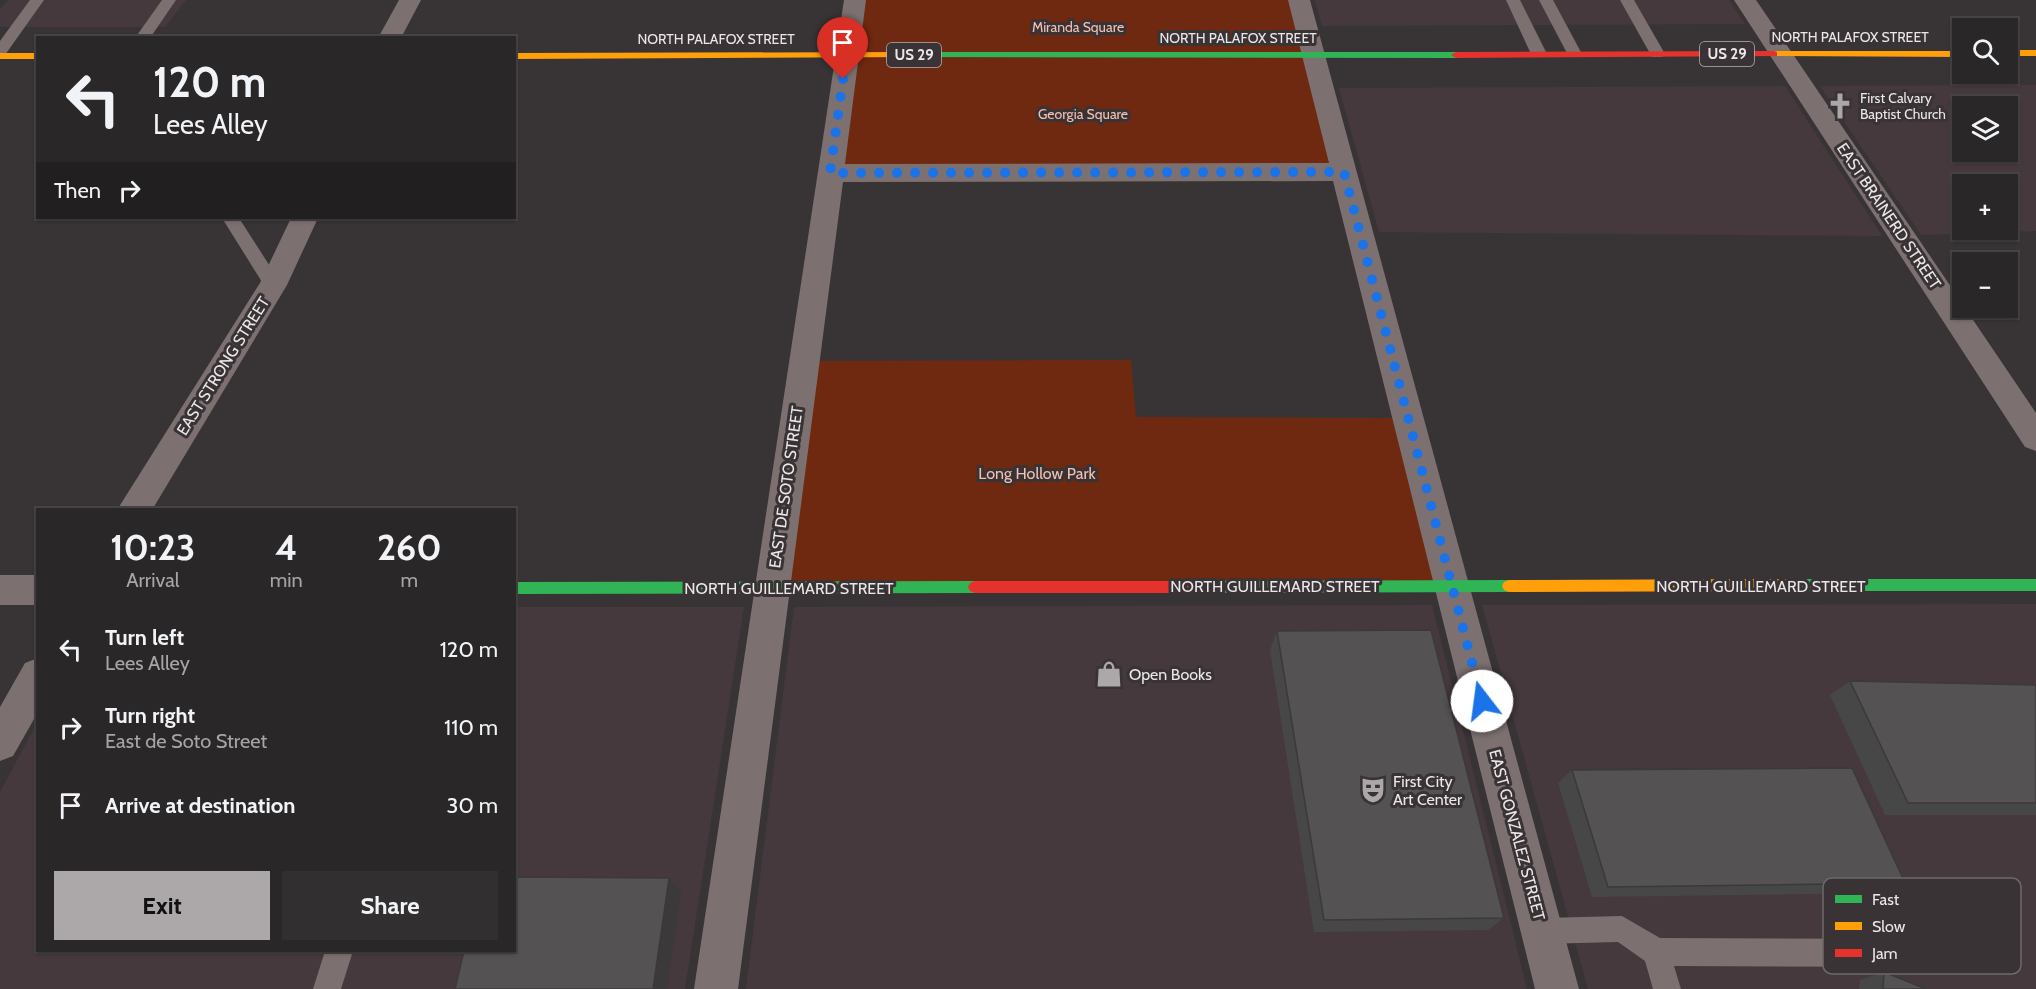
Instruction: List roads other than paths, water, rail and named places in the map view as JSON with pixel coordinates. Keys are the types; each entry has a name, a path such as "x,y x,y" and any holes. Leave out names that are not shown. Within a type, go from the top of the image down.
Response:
{"main road":[{"path":"2018,53 2036,53"},
{"name":"NORTH PALAFOX STREET","path":"516,56 1952,54"},
{"path":"0,56 36,56"},
{"name":"NORTH GUILLEMARD STREET","path":"516,588 2036,585"}],"street":[{"path":"390,36 410,0"},
{"name":"EAST DE SOTO STREET","path":"716,989 855,0"},
{"name":"EAST GONZALEZ STREET","path":"1299,0 1557,989"},
{"name":"EAST BRAINERD STREET","path":"1744,0 2036,438"},
{"path":"830,173 1344,172"},
{"name":"EAST STRONG STREET","path":"135,508 273,285 304,219"},
{"path":"0,590 36,590"},
{"path":"0,742 36,679"}],"lane":[{"path":"0,51 37,0"},
{"path":"143,36 169,0"},
{"path":"1513,0 1539,54"},
{"path":"1546,0 1574,54"},
{"path":"1627,0 1657,54"},
{"path":"231,219 273,285"},
{"path":"1542,931 1622,929 1656,952 1823,953"},
{"path":"327,989 339,952"},
{"path":"1656,952 1667,989"}],"place":[{"name":"First Calvary Baptist Church","path":"1840,106"},
{"name":"Open Books","path":"1109,674"},
{"name":"First City Art Center","path":"1373,790"}],"park label":[{"name":"Miranda Square","path":"1078,27"},
{"name":"Georgia Square","path":"1083,114"},
{"name":"Long Hollow Park","path":"1037,473"}]}
